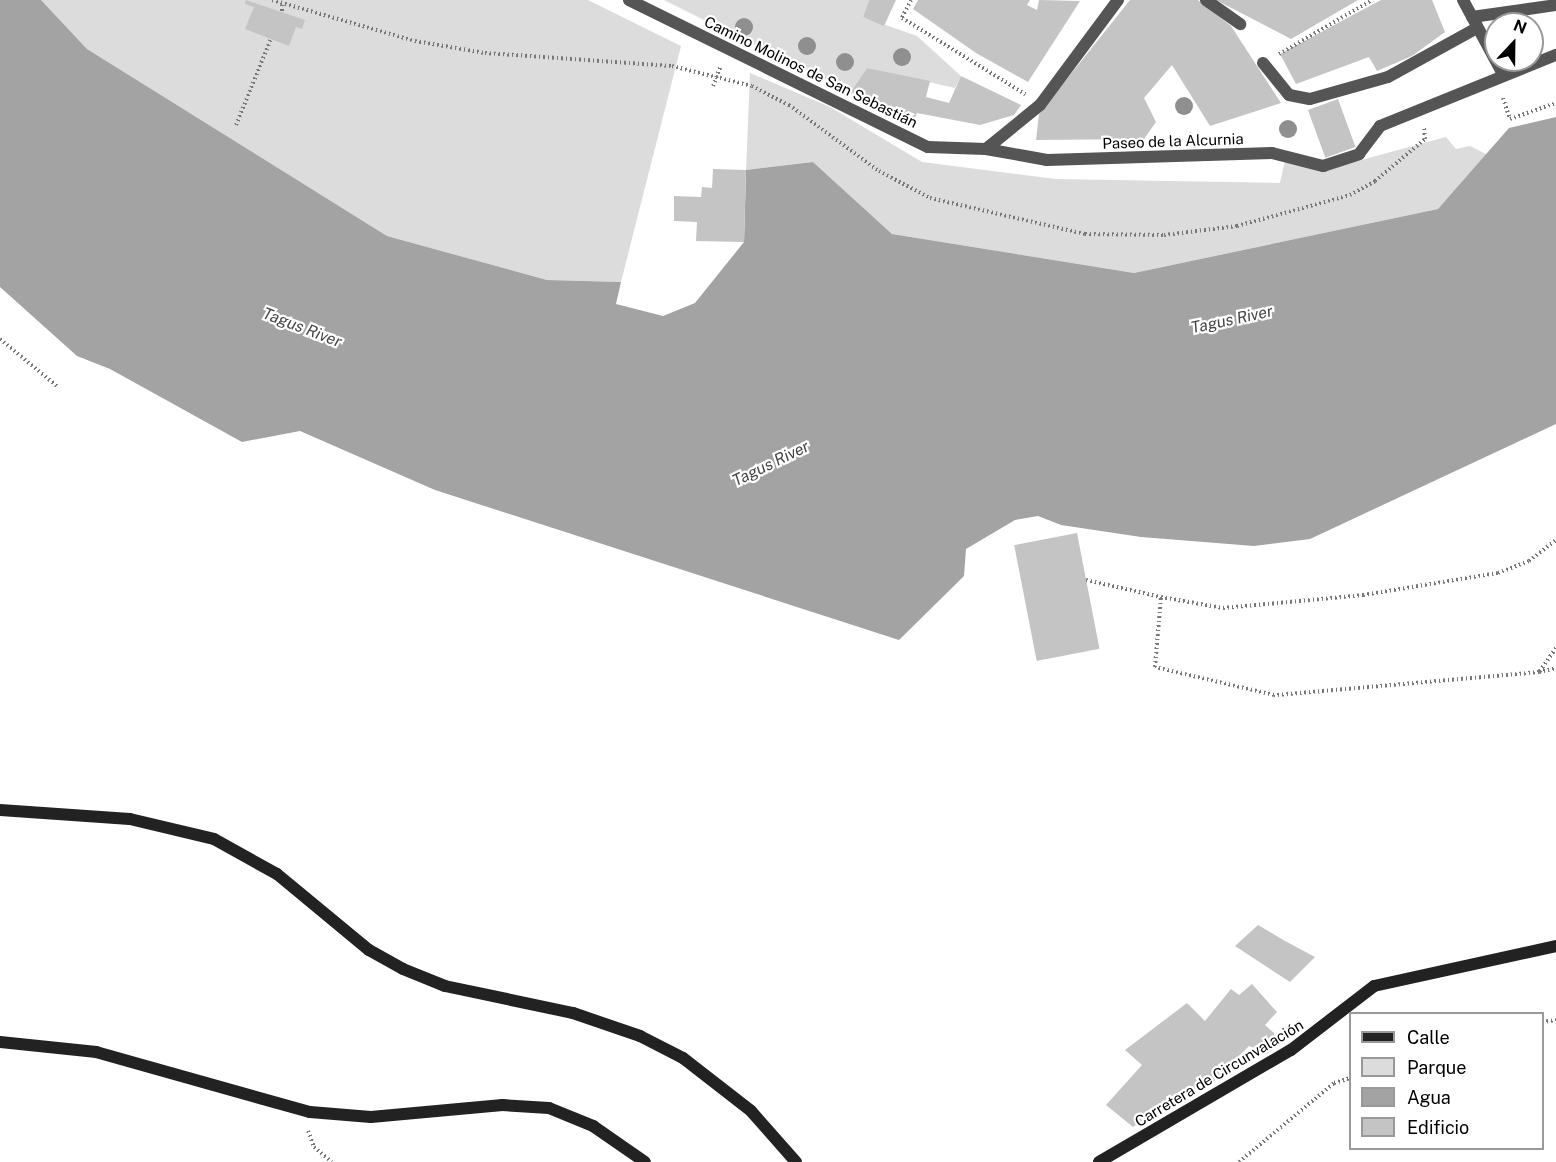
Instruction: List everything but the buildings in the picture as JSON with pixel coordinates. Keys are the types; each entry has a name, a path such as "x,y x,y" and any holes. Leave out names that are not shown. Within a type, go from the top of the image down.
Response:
{"main road":[{"path":"0,810 130,819 214,839 277,874 369,950 403,969 445,986 573,1013 640,1036 683,1058 751,1111 796,1162"},
{"name":"Carretera de Circunvalación","path":"1099,1162 1291,1050 1374,986 1556,946"},
{"path":"0,1042 96,1052 301,1110 371,1117 526,1104 572,1115 645,1162"}],"street":[{"name":"Camino Molinos de San Sebastián","path":"628,0 928,147 986,149"},
{"path":"986,149 1040,105 1118,0"},
{"path":"1206,0 1240,24"},
{"path":"1463,0 1504,76"},
{"path":"1263,63 1290,95 1310,99 1388,77 1474,23 1556,5"},
{"path":"1423,109 1556,55"},
{"name":"Paseo de la Alcurnia","path":"986,149 1047,160 1272,153 1323,166 1359,154 1380,126 1423,109"}],"path":[{"path":"272,0 415,41 494,53 672,66 752,86 789,105 879,171 930,198 1085,234 1164,235 1237,226 1350,195 1375,181 1425,139 1423,109"},
{"path":"911,0 902,18 1040,105"},
{"path":"1263,63 1372,0"},
{"path":"282,4 282,11"},
{"path":"236,125 271,39"},
{"path":"1510,119 1556,103"},
{"path":"0,339 58,387"},
{"path":"1086,580 1223,608 1363,595 1498,573 1529,561 1556,540"},
{"path":"1161,597 1155,667 1274,695 1539,672 1556,668"},
{"path":"1539,672 1556,648"},
{"path":"1239,1162 1334,1083 1349,1078"},
{"path":"301,1110 314,1147 332,1162"}],"green space":[{"path":"41,0 588,0 681,46 621,282 547,280 387,236 87,49"},
{"path":"664,0 869,0 863,17 917,36 961,76 955,88 867,68 850,93"},
{"path":"750,73 830,107 922,162 1056,179 1280,183 1285,160 1321,171 1446,137 1456,149 1470,146 1488,155 1438,209 1134,273 892,234 813,162 746,170"}],"water":[{"name":"Tagus River","path":"0,0 41,0 87,49 387,236 547,280 621,282 616,304 663,316 695,303 744,242 746,170 813,162 892,234 1134,273 1438,209 1509,128 1556,117 1556,424 1310,539 1254,546 1141,537 1061,525 1038,516 1015,520 966,549 964,576 899,640 435,490 300,431 242,442 110,369 77,356 0,287"}]}
